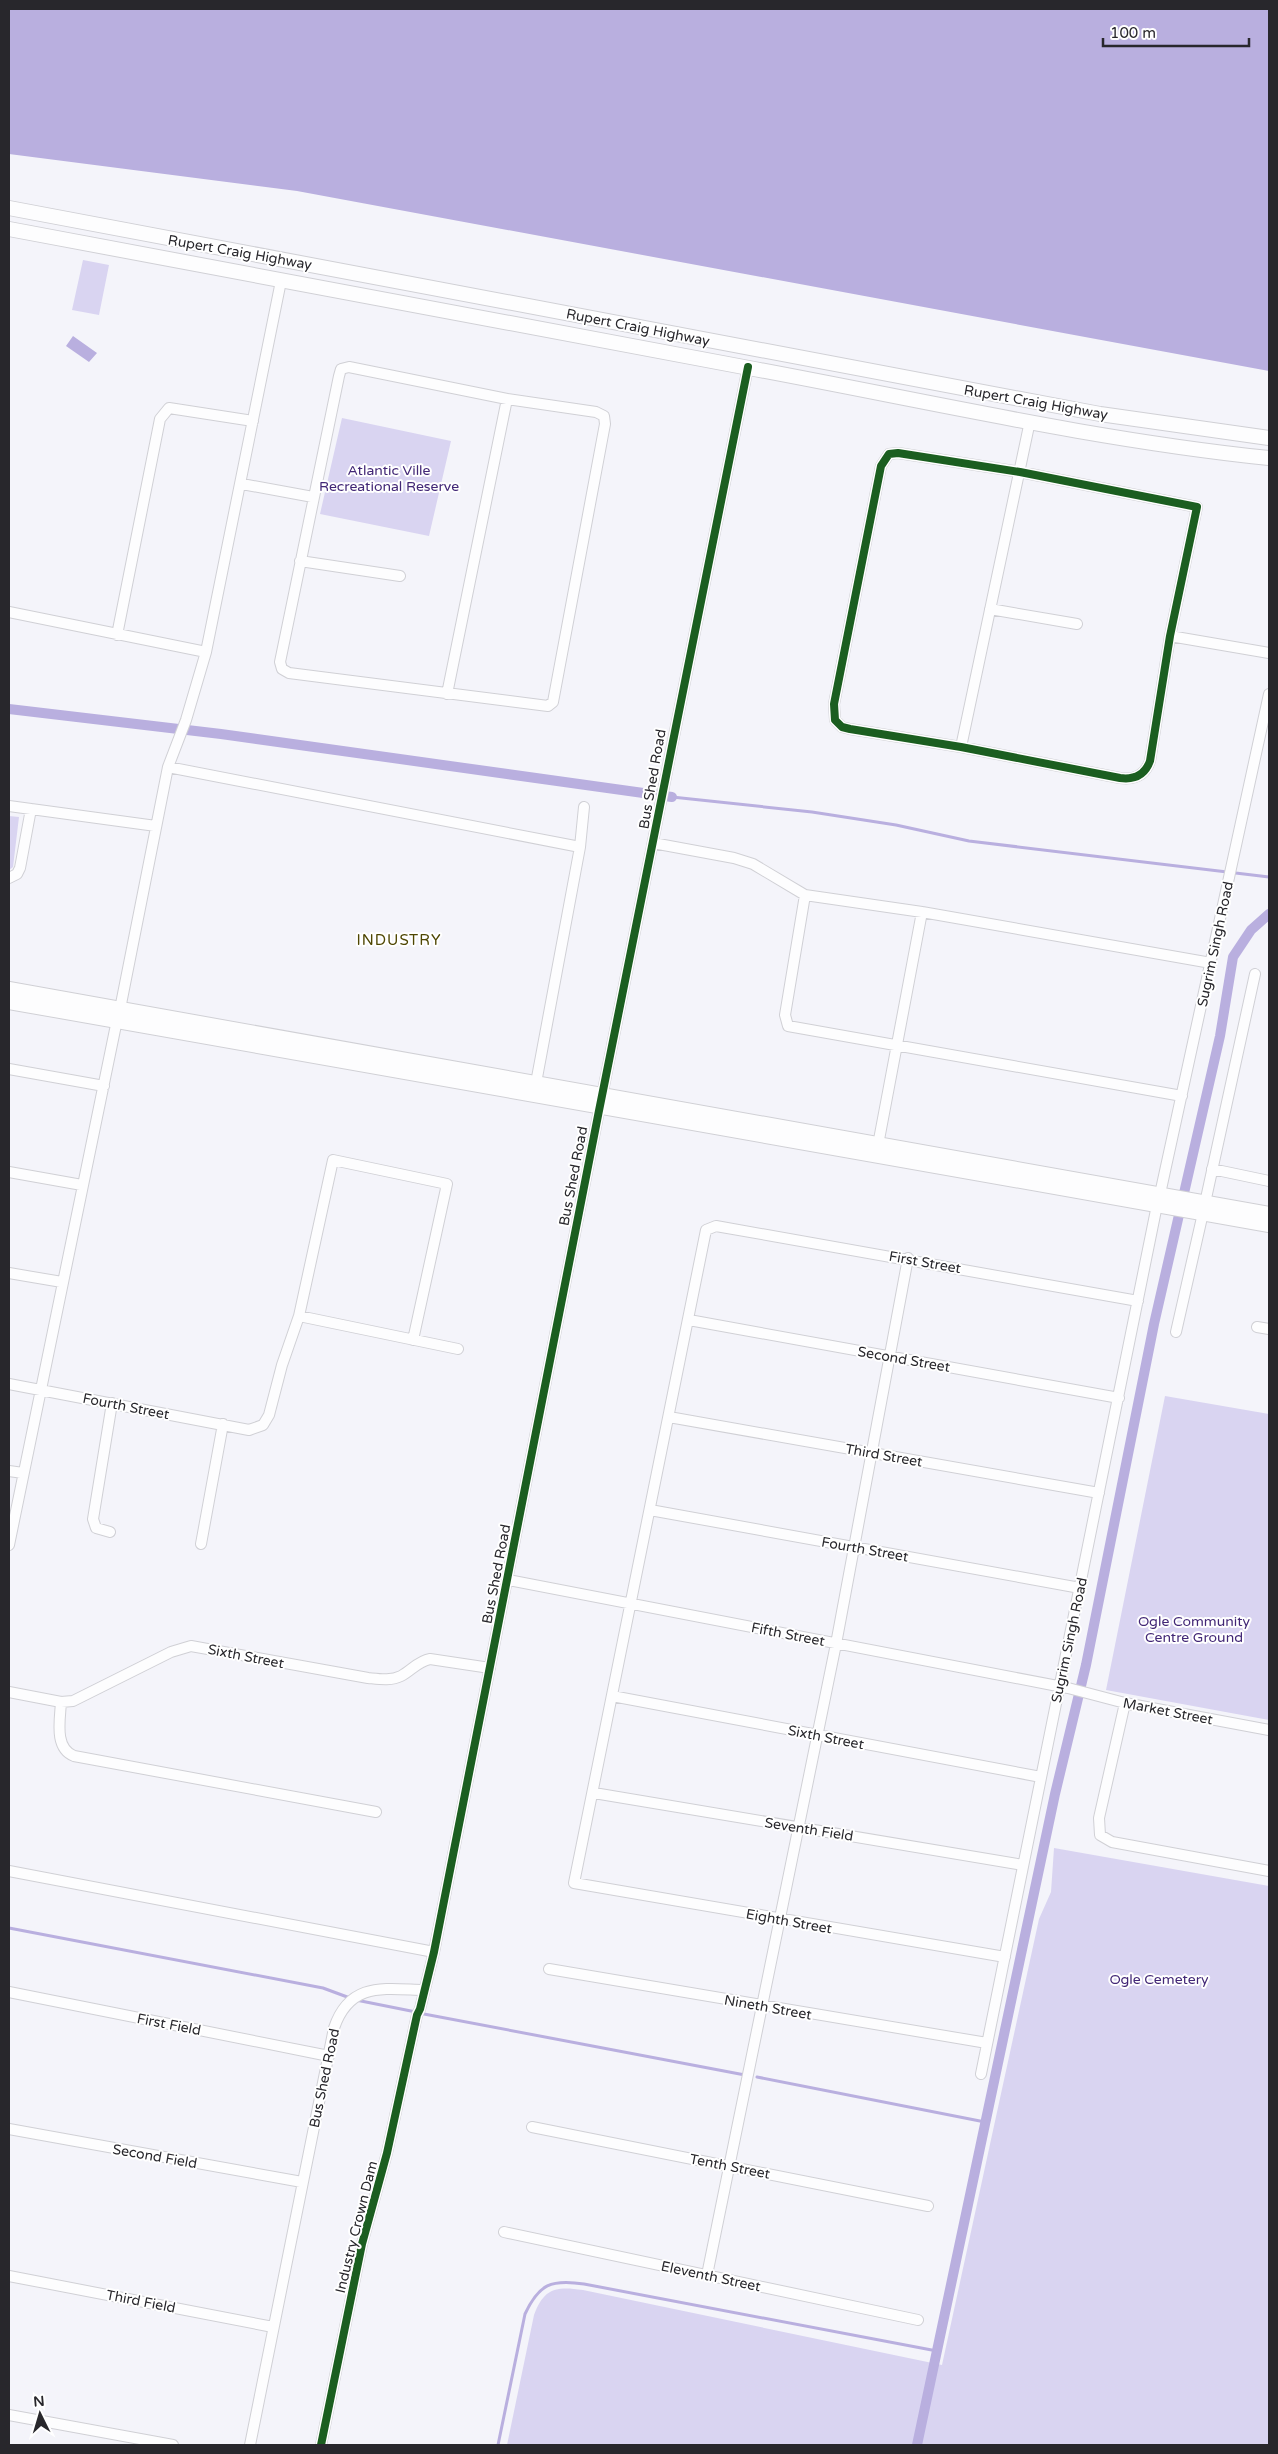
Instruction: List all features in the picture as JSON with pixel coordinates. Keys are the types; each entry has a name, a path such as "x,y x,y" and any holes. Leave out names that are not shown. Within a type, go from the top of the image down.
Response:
{"main road":[{"name":"Rupert Craig Highway","path":"9,208 1100,414 1269,438"},
{"name":"Rupert Craig Highway","path":"9,229 748,367 903,399 1210,452 1269,458"},
{"path":"9,989 119,1014 1160,1200"},
{"path":"9,1002 119,1014 536,1082 600,1101 878,1144 1202,1208 1269,1225"},
{"path":"1202,1208 1269,1214"}],"street":[{"path":"9,1545 168,767 186,720 206,652 242,484 281,281"},
{"path":"349,367 507,399 596,412 604,416 605,424 553,702 548,706 447,694 289,673 282,669 280,662 341,369 349,367"},
{"name":"Bus Shed Road","path":"250,2445 334,2028 340,2012 345,2006 365,1993 379,1988 424,1990 434,1952 600,1101 653,843 663,782 748,367"},
{"path":"447,694 507,399"},
{"path":"117,635 160,418 169,408 253,421"},
{"path":"961,748 1030,421"},
{"path":"898,453 1020,472 1197,507 1170,636 1150,761 1143,773 1129,779 850,729 842,727 835,720 834,704 881,466 889,454 898,453"},
{"path":"242,484 313,497"},
{"path":"300,561 400,576"},
{"path":"990,609 1077,624"},
{"path":"9,612 206,652"},
{"path":"1170,636 1269,653"},
{"name":"Sugrim Singh Road","path":"981,2074 1041,1777 1064,1688 1080,1588 1138,1301 1269,694"},
{"path":"168,767 580,847"},
{"path":"9,806 156,826"},
{"path":"536,1082 580,847 584,807"},
{"path":"9,878 17,874 20,868 31,808"},
{"path":"653,843 734,858 754,864 805,895 922,912 1211,963"},
{"path":"805,895 785,1015 786,1024 791,1028 1182,1096"},
{"path":"878,1144 922,912"},
{"path":"1176,1332 1255,974"},
{"path":"9,1069 104,1086"},
{"path":"414,1340 447,1184 333,1160 300,1316 458,1350"},
{"path":"1212,1170 1269,1181"},
{"path":"9,1172 82,1185"},
{"name":"First Street","path":"689,1320 706,1230 710,1227 908,1258 1138,1301"},
{"path":"707,2275 836,1644 908,1258"},
{"path":"9,1273 62,1282"},
{"name":"Fourth Street","path":"9,1384 249,1430 259,1427 269,1416 282,1365 300,1316"},
{"path":"594,1793 630,1604 689,1320"},
{"name":"Second Street","path":"689,1320 1118,1398"},
{"path":"1257,1327 1269,1329"},
{"path":"110,1532 96,1528 93,1518 112,1403"},
{"name":"Third Street","path":"669,1417 1099,1493"},
{"path":"201,1544 223,1424"},
{"path":"9,1471 23,1473"},
{"name":"Fourth Street","path":"650,1510 1080,1588"},
{"name":"Fifth Street","path":"508,1580 1064,1688"},
{"name":"Sixth Street","path":"9,1692 61,1702 80,1698 171,1652 191,1646 368,1678 400,1676 421,1662 430,1659 490,1668"},
{"name":"Market Street","path":"1064,1688 1125,1703 1269,1730"},
{"name":"Sixth Street","path":"612,1696 1041,1777"},
{"path":"61,1702 61,1743 63,1749 74,1756 376,1812"},
{"path":"1125,1703 1099,1818 1100,1835 1112,1842 1269,1871"},
{"name":"Seventh Field","path":"594,1793 1023,1865"},
{"name":"Eighth Street","path":"594,1793 574,1884 1005,1957"},
{"path":"9,1871 434,1952"},
{"name":"Nineth Street","path":"549,1969 987,2043"},
{"name":"Industry Crown Dam","path":"321,2445 362,2244 387,2154 424,1990"},
{"name":"First Field","path":"9,1992 328,2056"},
{"name":"Tenth Street","path":"532,2127 928,2206"},
{"name":"Second Field","path":"9,2130 302,2182"},
{"name":"Eleventh Street","path":"504,2232 918,2320"},
{"name":"Third Field","path":"9,2276 274,2327"},
{"path":"9,2415 173,2445"}],"green space":[{"path":"83,260 109,265 99,315 72,310"},
{"name":"Atlantic Ville Recreational Reserve","path":"342,418 451,441 429,536 320,514"},
{"path":"9,816 19,817 13,867 9,870"},
{"name":"Ogle Community Centre Ground","path":"1165,1396 1269,1414 1269,1720 1106,1690"},
{"name":"Ogle Cemetery","path":"1054,1848 1269,1886 1269,2445 507,2445 534,2315 542,2299 547,2294 558,2289 583,2290 942,2365 1039,1919 1051,1892"}],"shaded area":[{"path":"9,9 1269,9 1269,371 297,191 9,154"},
{"path":"73,336 97,353 89,362 66,346"}],"waterway":[{"path":"9,709 221,734 672,797"},
{"path":"672,797 812,812 896,825 969,841 1269,877"},
{"path":"917,2445 1055,1794 1086,1665 1154,1324 1220,1036 1233,957 1251,930 1269,914"},
{"path":"9,1928 323,1988 350,1998"},
{"path":"356,2000 416,2012"},
{"path":"424,2014 745,2075"},
{"path":"757,2077 985,2122"},
{"path":"498,2445 525,2314 535,2296 547,2286 555,2283 584,2284 937,2351"}],"cycle path":[{"path":"321,2445 362,2244 387,2153 417,2015 434,1952 628,961 748,367"},
{"path":"898,453 1020,472 1197,507 1170,636 1150,761 1139,776 1120,778 961,747 850,729 842,727 835,720 834,704 881,466 889,454 898,453"}],"district":[{"name":"INDUSTRY","path":"399,940"}]}
